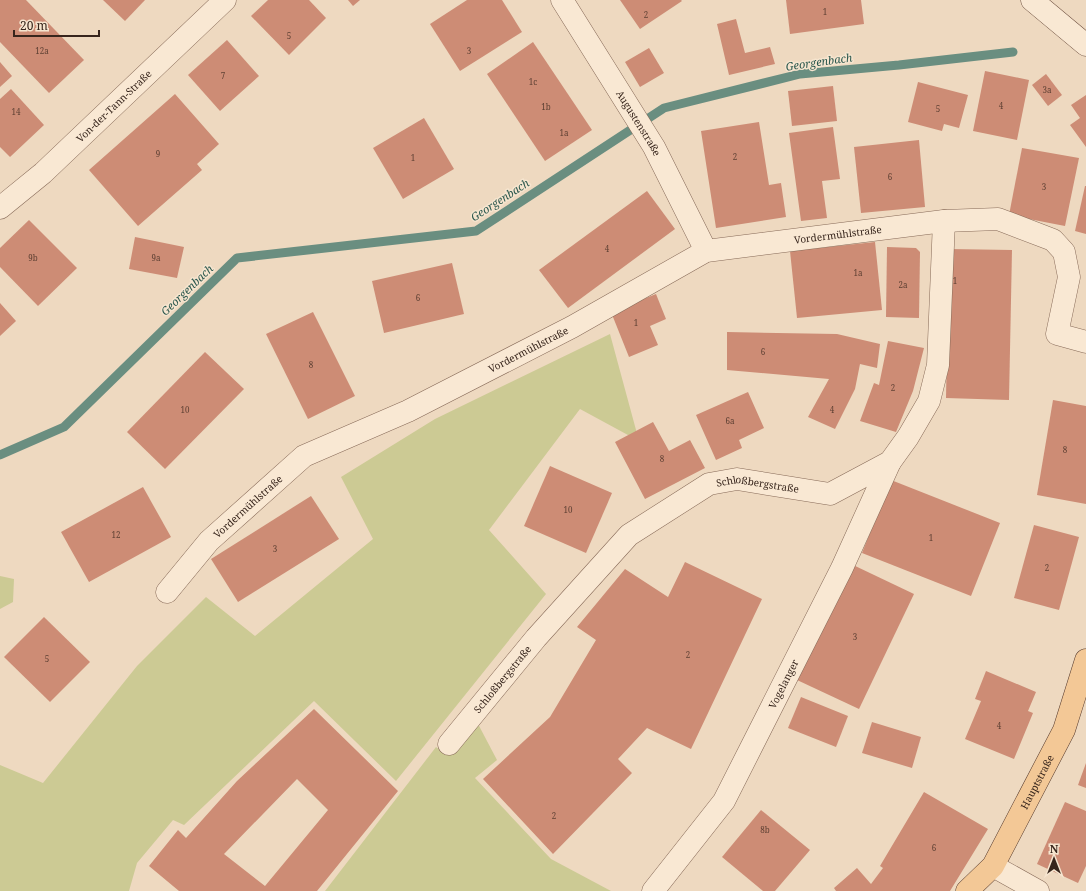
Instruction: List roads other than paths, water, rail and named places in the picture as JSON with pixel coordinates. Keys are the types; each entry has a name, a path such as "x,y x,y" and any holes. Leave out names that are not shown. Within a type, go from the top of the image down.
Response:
{"main road":[{"name":"Hauptstraße","path":"967,891 993,866 1064,730 1086,660"}],"street":[{"name":"Von-der-Tann-Straße","path":"0,208 42,173 225,0"},
{"name":"Augustenstraße","path":"562,0 654,147 706,251"},
{"path":"1032,0 1086,45"},
{"name":"Vordermühlstraße","path":"167,592 209,541 304,456 415,407 572,327 706,251 944,221 998,219 1053,240 1064,252 1069,278 1057,334 1086,342"},
{"name":"Schloßbergstraße","path":"449,744 536,638 629,534 709,484 737,479 830,494 890,462 908,437 929,401 938,365 944,221"},
{"name":"Vogelanger","path":"653,891 724,801 842,568 890,462"},
{"path":"993,866 1038,891"}],"waterway":[{"name":"Georgenbach","path":"0,455 64,427 237,258 476,231 664,108 800,74 899,65 1013,52"}]}
